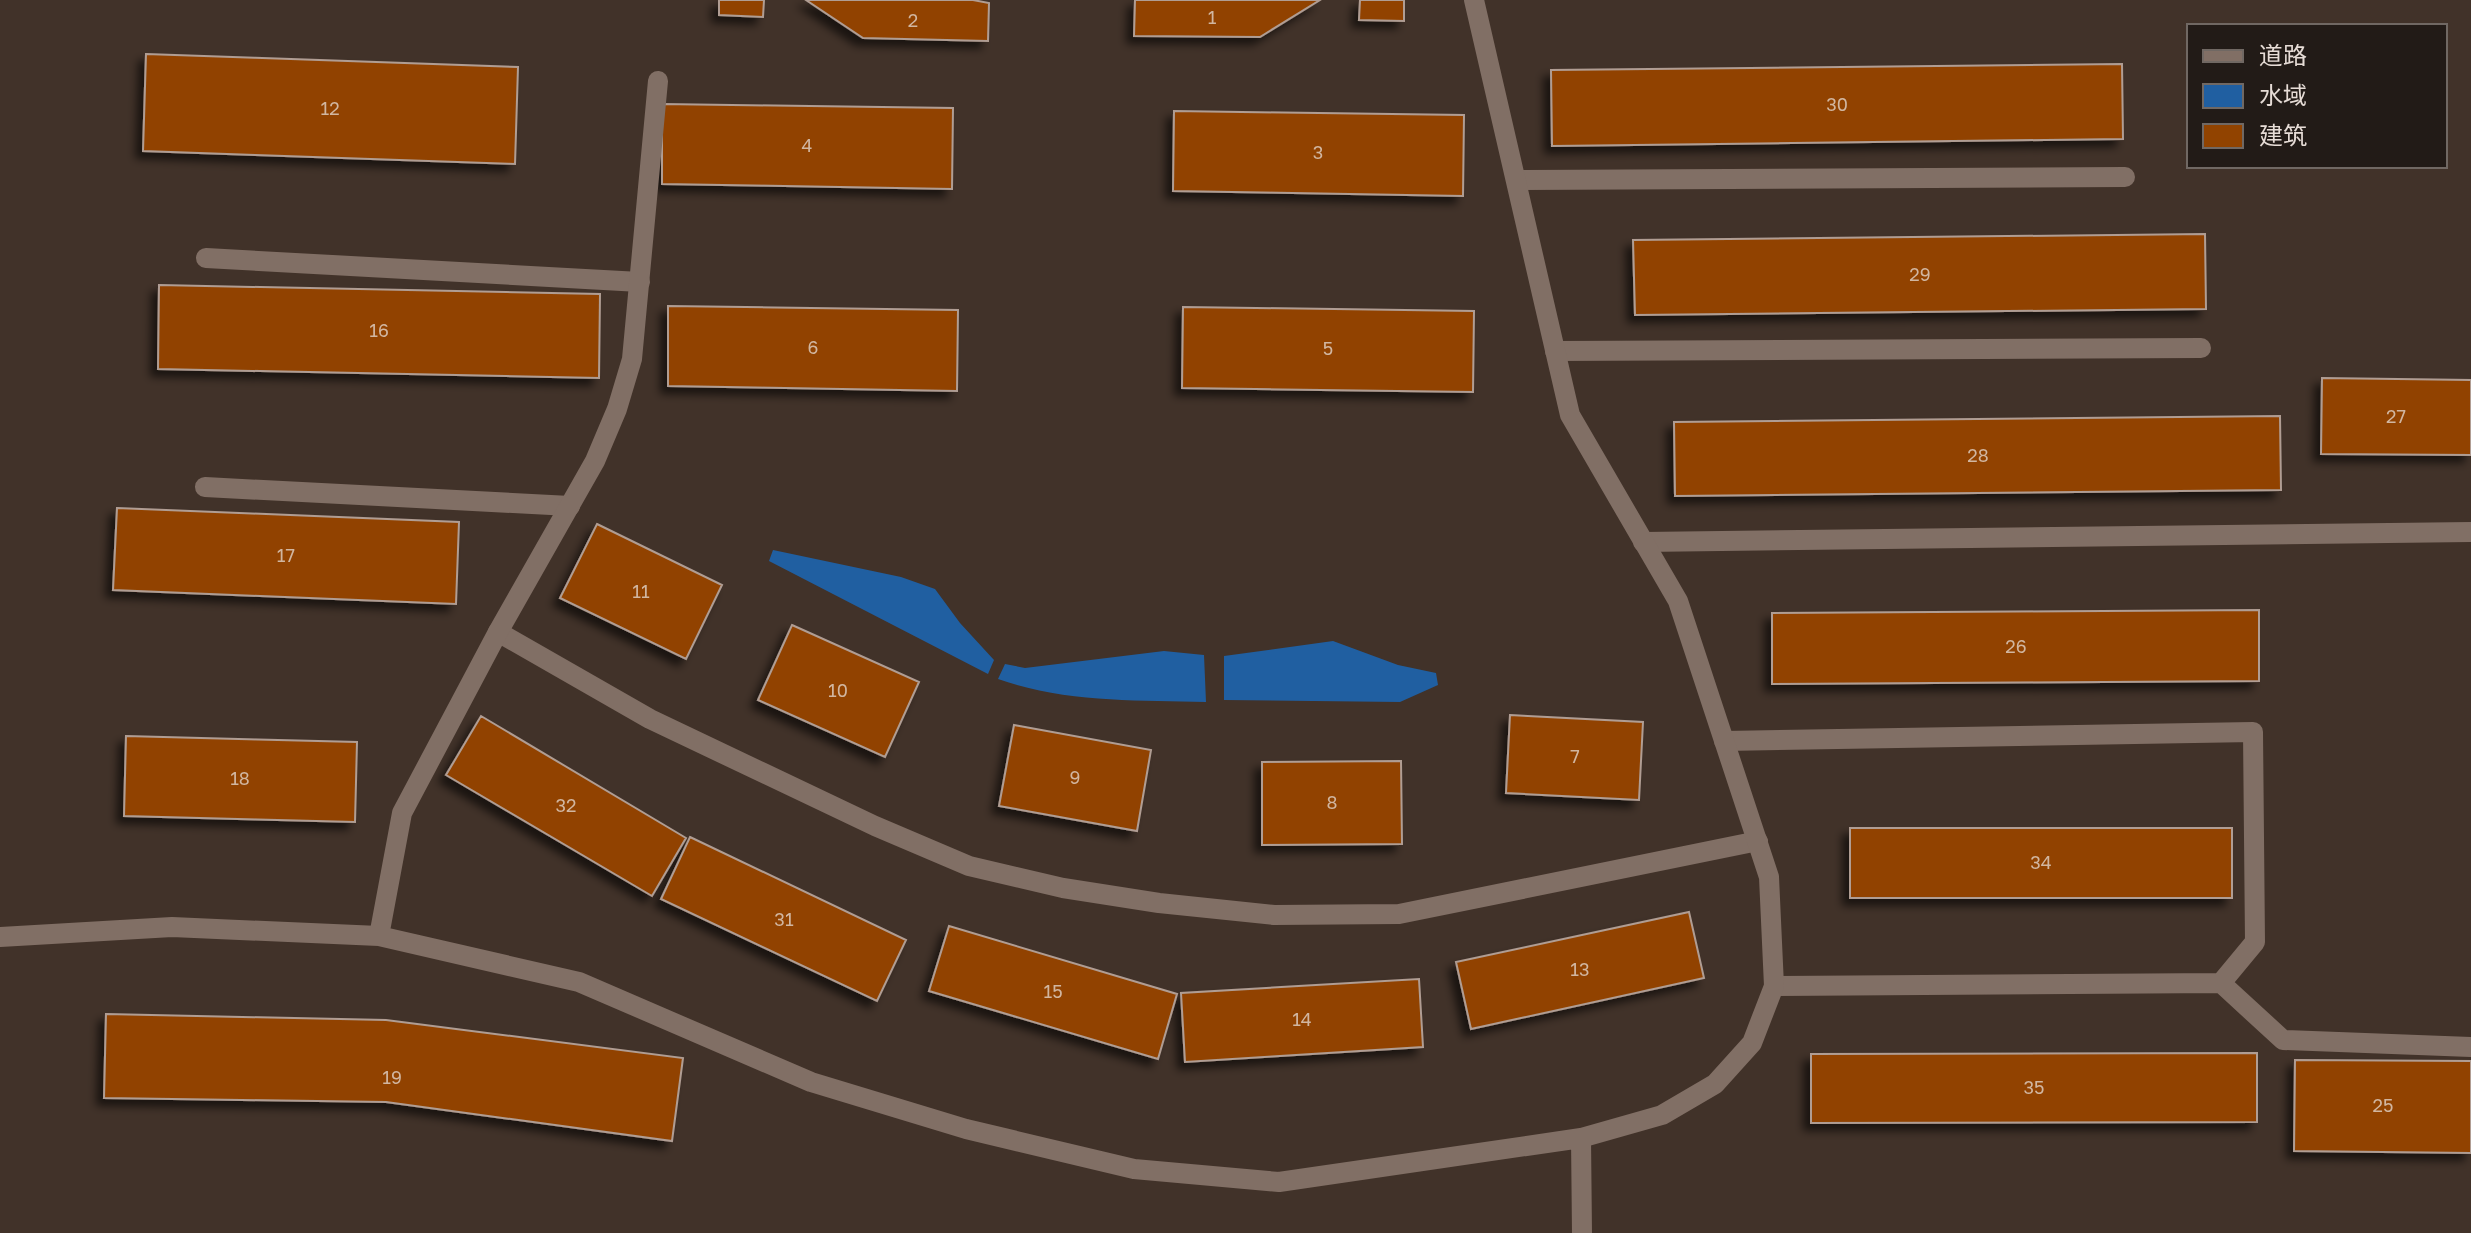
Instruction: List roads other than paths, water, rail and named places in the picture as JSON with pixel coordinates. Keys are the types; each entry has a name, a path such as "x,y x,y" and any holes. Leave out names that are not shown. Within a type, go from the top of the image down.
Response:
{"street":[{"path":"0,937 172,927 379,936 579,982 811,1082 966,1129 1134,1169 1279,1182 1581,1138 1662,1115 1715,1084 1752,1043 1774,986 1769,877 1678,601 1570,415 1474,0"},
{"path":"379,936 402,813 498,632 595,461 617,409 632,359 658,81"},
{"path":"1517,180 2125,177"},
{"path":"206,258 640,282"},
{"path":"1555,351 2201,348"},
{"path":"205,487 570,506"},
{"path":"1643,542 2471,532"},
{"path":"498,632 650,719 875,826 969,866 1063,888 1159,903 1274,915 1399,914 1758,841"},
{"path":"1724,741 2253,732 2255,942 2221,983"},
{"path":"1774,986 2221,983 2283,1040 2471,1047"},
{"path":"1581,1138 1582,1233"}],"water":[{"path":"773,550 901,577 935,589 960,623 994,660 988,674 769,561"},
{"path":"1333,641 1398,665 1436,673 1438,685 1400,702 1224,700 1224,656"},
{"path":"1164,651 1204,655 1206,702 1075,696 998,679 1005,664 1025,668"}]}
